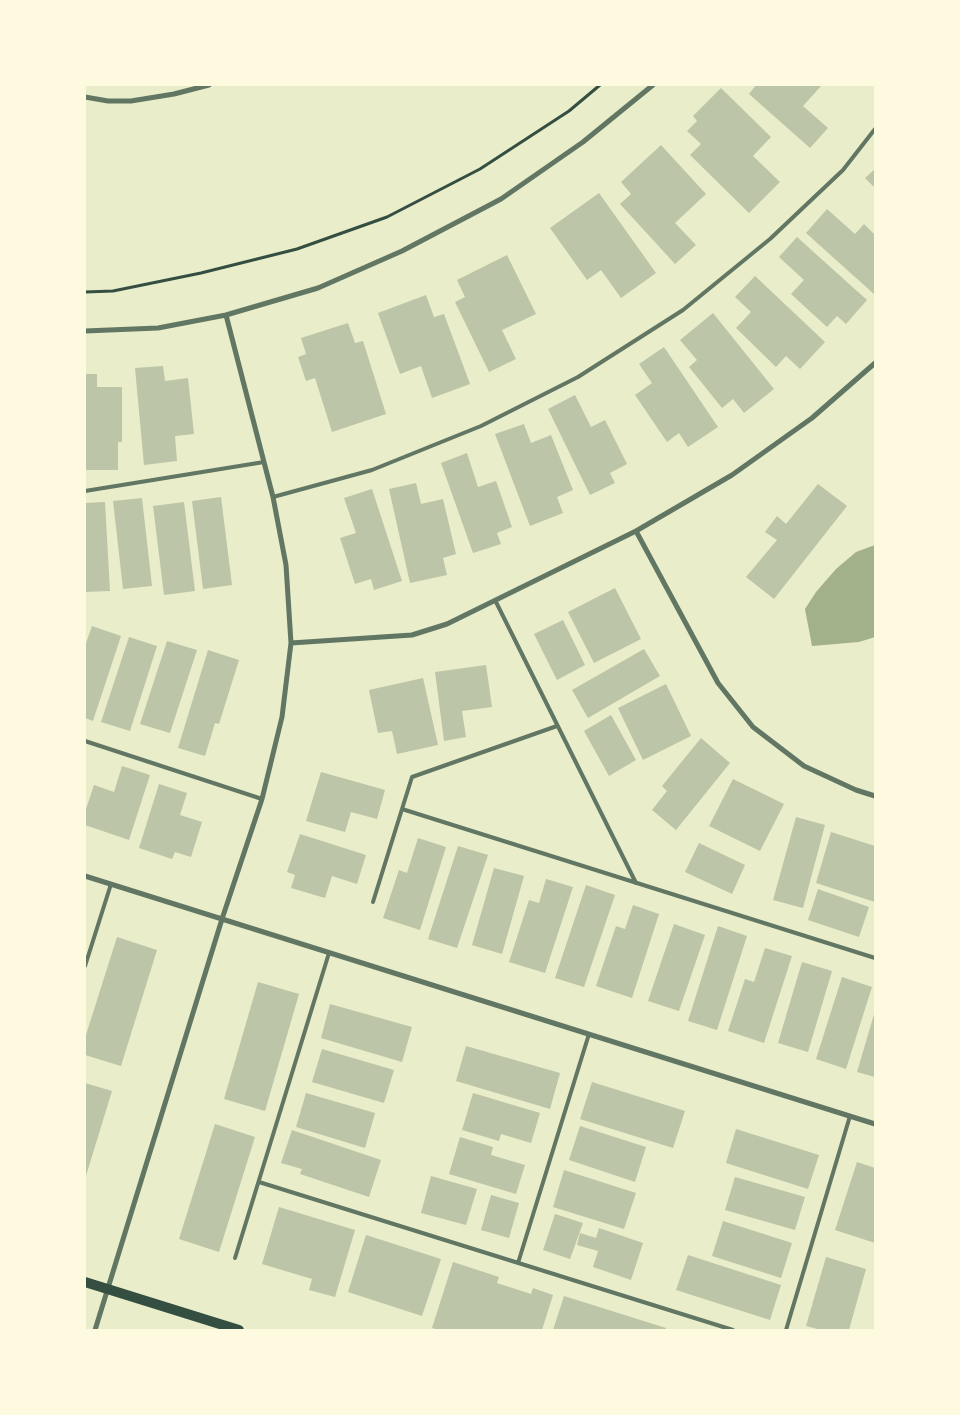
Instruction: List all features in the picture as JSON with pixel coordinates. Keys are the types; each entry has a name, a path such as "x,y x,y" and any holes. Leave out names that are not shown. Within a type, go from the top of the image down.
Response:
{"main road":[{"path":"85,1282 239,1330"}],"street":[{"path":"85,97 108,101 131,101 174,94 209,85"},
{"path":"85,331 158,328 226,315 318,288 402,251 502,199 583,142 653,85"},
{"path":"95,1330 222,919 262,799 282,716 291,643 286,565 273,497 226,315"},
{"path":"291,643 412,635 448,624 636,531 732,475 812,418 875,363"},
{"path":"636,531 718,683 753,727 804,766 856,790 875,796"},
{"path":"85,876 875,1124"}],"lane":[{"path":"273,497 372,470 482,426 578,377 683,310 770,239 843,170 875,129"},
{"path":"85,491 264,462"},
{"path":"495,600 636,883"},
{"path":"373,902 412,777 557,726"},
{"path":"85,741 262,799"},
{"path":"402,809 875,958"},
{"path":"85,966 111,884"},
{"path":"235,1258 329,952"},
{"path":"518,1263 588,1034"},
{"path":"786,1330 850,1116"},
{"path":"259,1182 734,1330"}],"path":[{"path":"85,292 113,291 210,271 298,249 387,217 480,169 568,111 600,85"}],"shaded area":[{"path":"875,545 875,637 859,642 812,646 805,609 816,592 836,569 856,552"}],"building":[{"path":"756,85 822,85 803,106 828,128 810,148 749,94"},
{"path":"721,88 771,137 753,156 780,182 749,213 690,155 701,144 687,131 697,121 693,116"},
{"path":"661,145 706,194 675,223 696,245 675,264 620,204 631,194 621,182"},
{"path":"875,169 875,188 865,178"},
{"path":"599,193 656,273 621,298 601,270 587,280 550,228"},
{"path":"827,209 855,234 864,224 875,235 875,295 806,233"},
{"path":"797,237 867,300 846,324 837,316 827,327 791,294 804,280 779,257"},
{"path":"507,255 536,314 502,330 516,359 489,372 455,302 465,297 457,280"},
{"path":"755,276 825,342 800,369 786,356 776,367 736,328 751,312 735,297"},
{"path":"426,295 434,317 444,314 470,384 432,398 421,366 400,374 378,313"},
{"path":"713,313 774,389 744,413 733,399 722,408 689,367 697,360 680,340"},
{"path":"348,323 355,343 363,341 386,414 332,432 315,378 306,381 298,357 306,354 301,338"},
{"path":"664,347 718,427 688,447 679,433 667,442 635,395 652,383 639,364"},
{"path":"163,366 165,381 188,378 194,434 175,436 177,461 144,465 135,368"},
{"path":"85,374 97,374 97,387 122,387 122,442 118,442 118,470 85,470"},
{"path":"575,395 591,427 605,420 627,464 610,473 615,483 590,495 548,409"},
{"path":"524,424 531,443 551,435 573,490 557,497 563,513 530,526 495,434"},
{"path":"467,453 478,487 496,481 512,527 497,533 501,544 473,553 441,463"},
{"path":"416,483 421,504 443,499 456,554 443,558 447,575 410,583 389,489"},
{"path":"818,484 847,506 774,599 746,577 777,540 765,532 777,516 786,524"},
{"path":"372,489 402,581 374,590 371,579 355,584 340,538 356,533 344,498"},
{"path":"221,497 232,585 203,589 192,501"},
{"path":"142,498 152,586 123,589 113,501"},
{"path":"105,502 110,591 85,592 85,503"},
{"path":"184,502 195,591 164,595 153,506"},
{"path":"615,588 641,639 594,663 568,612"},
{"path":"563,620 585,665 557,680 534,634"},
{"path":"92,626 121,636 93,721 85,718 85,646"},
{"path":"129,637 157,646 130,731 101,722"},
{"path":"167,641 197,650 170,733 140,724"},
{"path":"644,649 660,676 588,718 572,690"},
{"path":"208,650 239,660 219,724 215,723 205,756 178,748"},
{"path":"486,665 492,707 462,711 466,737 444,741 435,672"},
{"path":"423,678 438,745 397,754 392,731 378,733 369,690"},
{"path":"666,684 691,736 643,760 618,708"},
{"path":"611,715 636,760 609,776 584,731"},
{"path":"701,738 730,763 676,830 652,810 667,791 662,786"},
{"path":"122,766 150,775 129,840 85,825 85,812 94,785 114,792"},
{"path":"321,772 385,790 377,819 351,812 345,832 306,821"},
{"path":"733,779 784,804 760,851 709,826"},
{"path":"159,784 187,793 180,815 202,822 191,857 175,852 172,859 139,848"},
{"path":"796,817 825,825 803,908 773,900"},
{"path":"831,832 875,846 875,902 816,883"},
{"path":"300,834 366,855 357,884 332,876 325,898 291,888 295,875 287,872"},
{"path":"418,838 446,847 420,930 383,918 399,870 407,873"},
{"path":"699,843 745,865 732,894 685,872"},
{"path":"458,846 488,855 457,948 428,939"},
{"path":"494,868 524,876 502,954 472,945"},
{"path":"546,879 573,887 545,973 509,962 529,900 539,903"},
{"path":"586,885 615,895 584,987 555,978"},
{"path":"818,889 869,907 859,937 808,920"},
{"path":"633,905 659,914 632,998 596,986 616,926 625,929"},
{"path":"674,924 705,935 679,1011 648,1001"},
{"path":"718,926 747,936 717,1030 688,1021"},
{"path":"117,937 157,950 121,1066 85,1055 85,1038"},
{"path":"765,948 792,956 764,1043 728,1031 745,979 754,982"},
{"path":"802,962 832,971 808,1052 778,1043"},
{"path":"842,977 872,987 846,1069 816,1059"},
{"path":"258,982 299,994 265,1111 224,1099"},
{"path":"330,1004 412,1027 402,1062 321,1038"},
{"path":"875,1011 875,1077 857,1072"},
{"path":"466,1046 560,1073 550,1109 456,1081"},
{"path":"322,1049 394,1070 384,1103 312,1082"},
{"path":"592,1082 685,1111 673,1148 580,1119"},
{"path":"85,1083 112,1091 85,1179"},
{"path":"306,1093 375,1113 365,1148 296,1127"},
{"path":"473,1093 540,1113 531,1143 501,1134 499,1141 462,1130"},
{"path":"215,1124 255,1137 219,1252 179,1239"},
{"path":"580,1126 646,1147 635,1182 569,1160"},
{"path":"736,1129 819,1155 808,1189 726,1163"},
{"path":"292,1130 381,1160 369,1197 300,1174 302,1169 281,1163"},
{"path":"460,1137 493,1147 491,1155 525,1165 516,1194 449,1174"},
{"path":"857,1162 875,1168 875,1243 835,1230"},
{"path":"564,1170 636,1193 624,1229 553,1207"},
{"path":"431,1176 477,1189 466,1225 421,1213"},
{"path":"735,1177 805,1197 795,1230 725,1210"},
{"path":"491,1195 519,1203 509,1238 481,1230"},
{"path":"279,1207 355,1230 335,1297 309,1290 312,1279 262,1264"},
{"path":"555,1214 583,1223 570,1259 543,1250"},
{"path":"723,1221 792,1243 781,1278 712,1256"},
{"path":"599,1228 643,1243 631,1280 593,1267 598,1251 577,1245 580,1233 596,1238"},
{"path":"366,1235 441,1259 422,1316 348,1292"},
{"path":"688,1255 781,1285 770,1320 676,1290"},
{"path":"826,1257 866,1269 849,1330 821,1330 806,1326"},
{"path":"453,1262 499,1277 497,1283 531,1294 533,1288 553,1295 542,1330 438,1330 432,1328"},
{"path":"564,1296 666,1328 665,1330 553,1330"}]}
